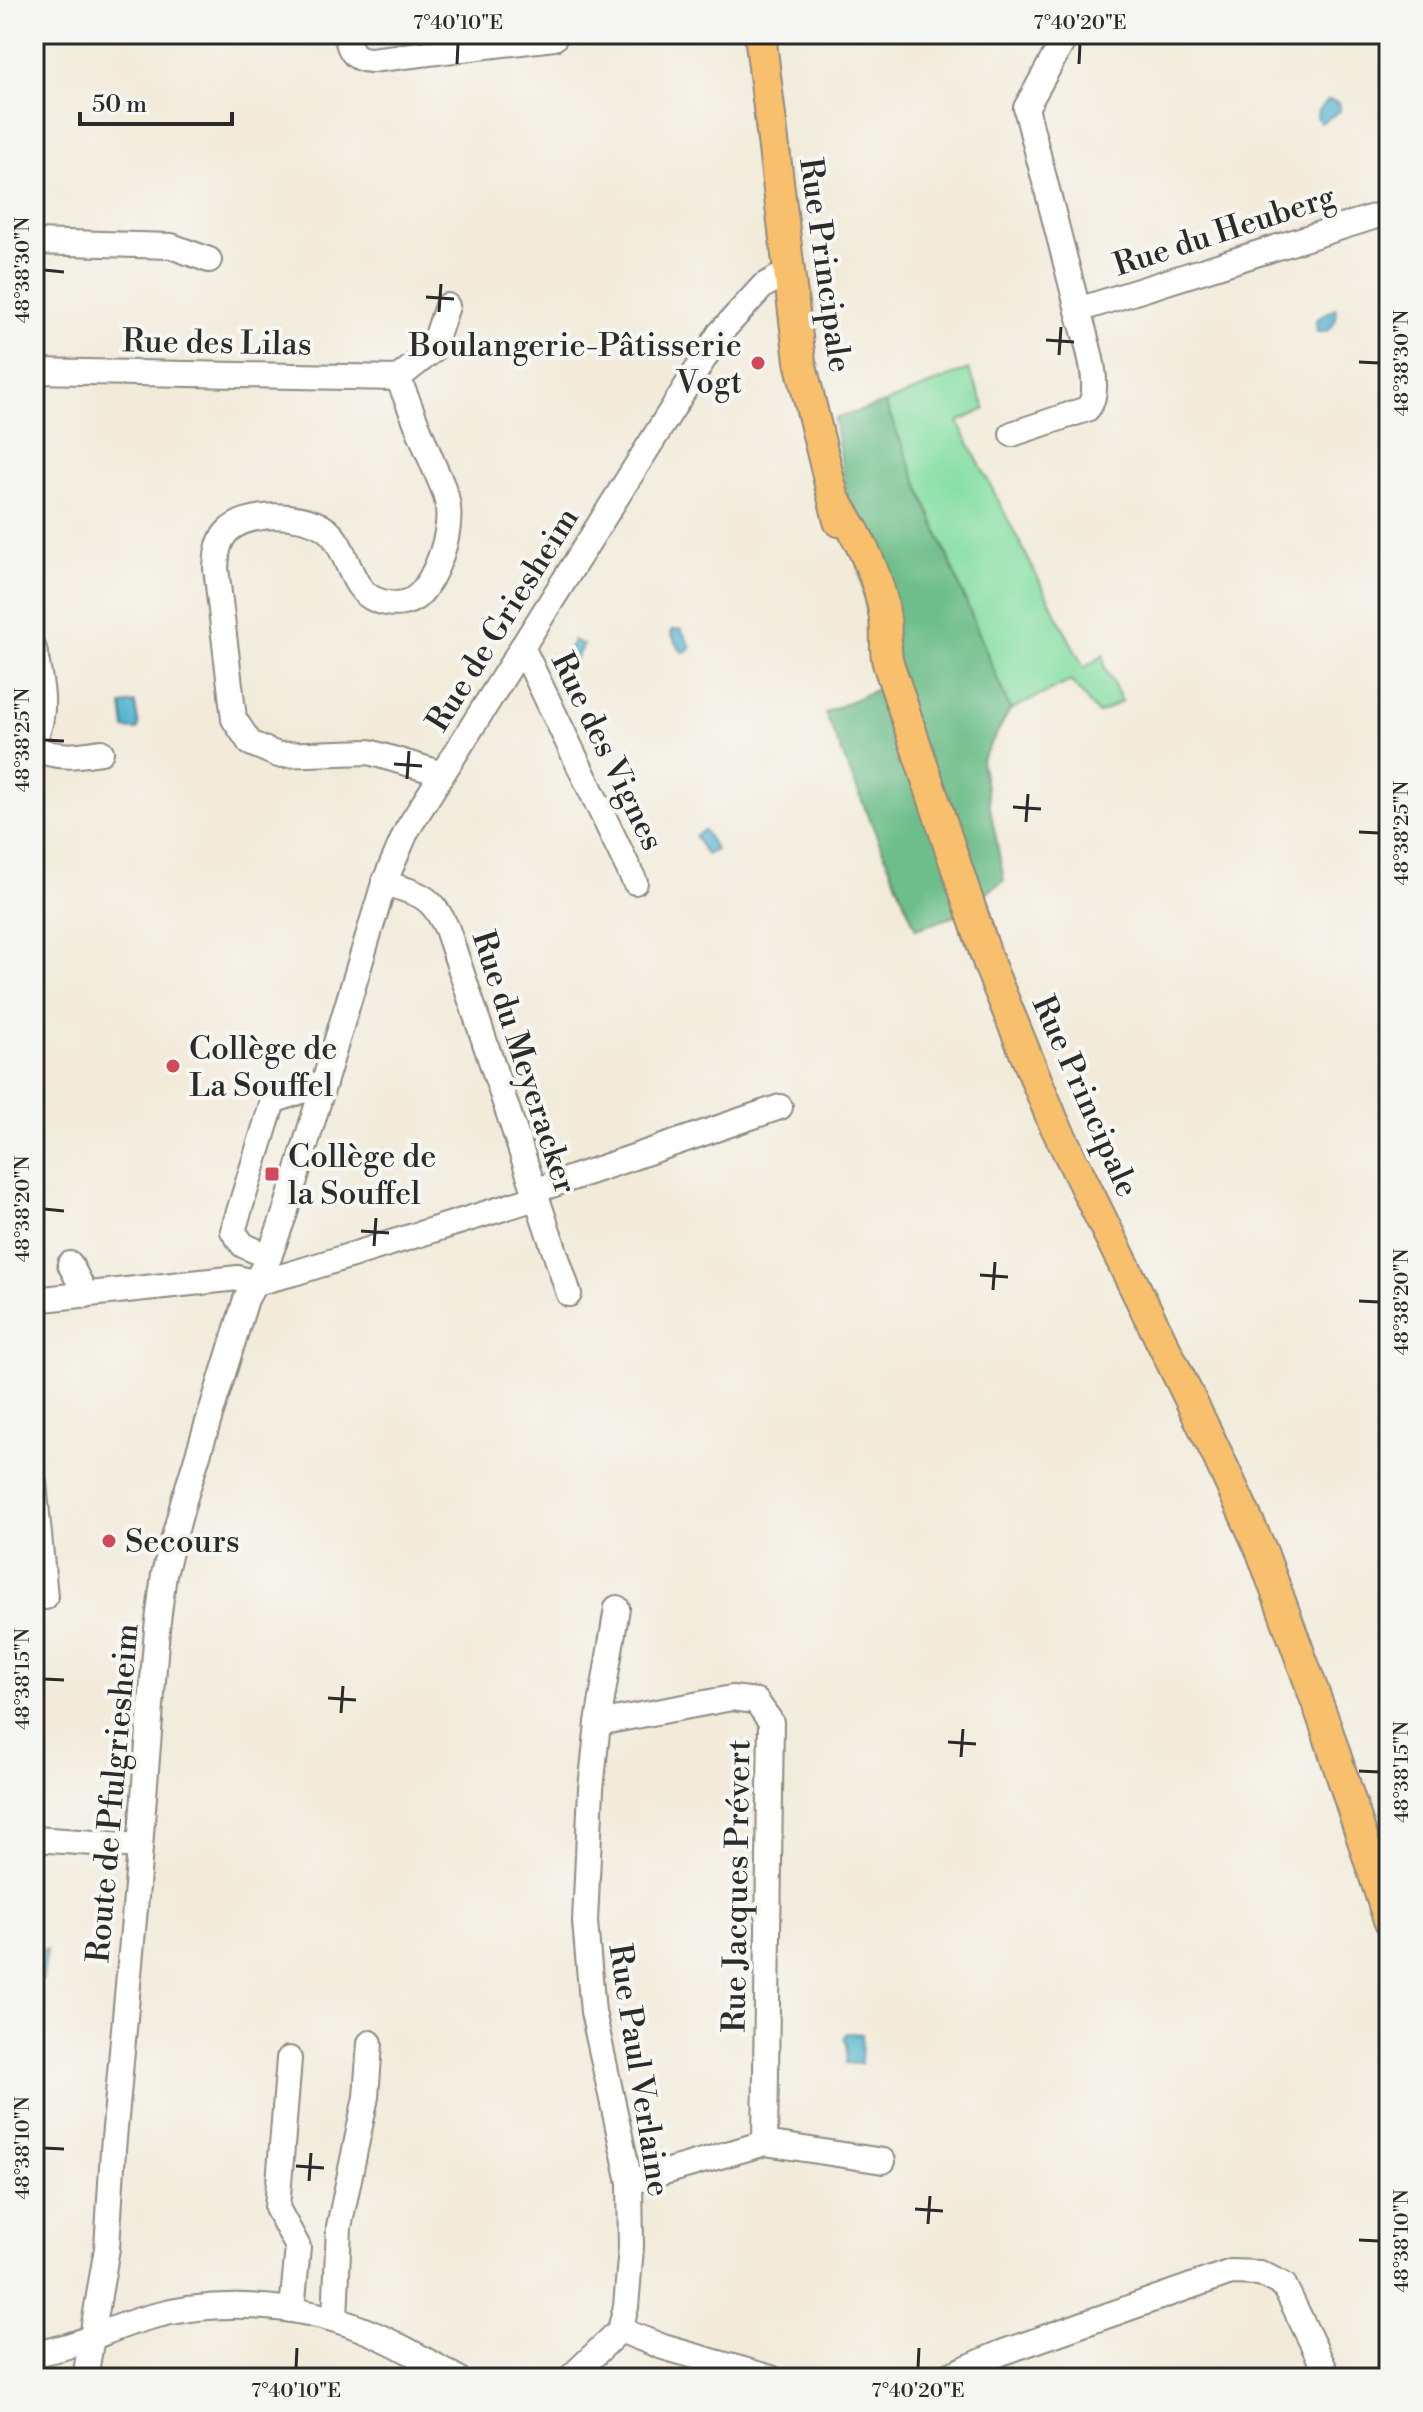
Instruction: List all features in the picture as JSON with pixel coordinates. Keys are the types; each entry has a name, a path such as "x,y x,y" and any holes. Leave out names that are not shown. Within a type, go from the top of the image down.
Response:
{"main road":[{"name":"Rue Principale","path":"760,34 787,273 808,400 836,502 864,546 885,616 885,653 990,967 1053,1121 1262,1552 1325,1724 1389,1920"}],"street":[{"path":"346,34 349,49 361,60 554,38"},
{"name":"Rue du Heuberg","path":"1012,434 1087,409 1093,403 1095,381 1026,108 1063,41 1062,34"},
{"name":"Rue du Heuberg","path":"1078,310 1389,212"},
{"path":"34,242 171,246 209,260"},
{"name":"Rue de Griesheim","path":"263,1269 285,1213 384,883 407,830 720,333 763,286 787,273"},
{"path":"441,776 369,752 278,755 250,743 234,719 218,583 218,548 226,533 245,521 269,517 303,519 325,528 341,547 360,587 373,599 397,605 418,598 433,577 448,526 446,498 398,378 432,351 447,306"},
{"name":"Rue des Lilas","path":"34,371 398,378"},
{"name":"Rue des Vignes","path":"522,647 635,882"},
{"path":"34,649 44,700 41,726 34,740"},
{"path":"34,748 65,758 101,752"},
{"name":"Rue du Meyeracker","path":"384,883 423,895 439,912 447,929 569,1294"},
{"path":"263,1269 233,1231 273,1101 324,1083"},
{"path":"34,1300 238,1278 263,1269 294,1273 535,1194 780,1107"},
{"path":"70,1264 86,1295"},
{"name":"Route de Pfulgriesheim","path":"90,2339 107,2248 164,1574 244,1306 263,1269"},
{"path":"34,1483 45,1597"},
{"name":"Rue Paul Verlaine","path":"617,1608 598,1723 591,1789 585,1922 593,2012 630,2182 631,2247 626,2307 620,2330"},
{"name":"Rue Jacques Prévert","path":"598,1723 732,1698 756,1701 771,1722 765,2143"},
{"path":"34,1839 140,1846"},
{"path":"335,2319 339,2227 366,2097 370,2043"},
{"path":"289,2059 277,2208 298,2247 292,2310"},
{"path":"630,2182 765,2143 883,2161"},
{"path":"943,2378 1001,2353 1231,2272 1260,2273 1284,2285 1329,2378"},
{"path":"34,2353 68,2347 140,2320 175,2311 233,2306 292,2310 335,2319 393,2343 457,2378"},
{"path":"570,2378 620,2330 663,2347 771,2378"},
{"path":"85,2378 90,2339"}],"green space":[{"path":"968,369 986,409 958,422 1084,668 1104,655 1104,666 1122,701 1098,714 1071,681 1010,710 885,403"},
{"path":"885,403 1010,710 981,761 1004,880 955,916 916,929 825,713 880,688 834,419"}],"water":[{"path":"1329,100 1339,103 1340,111 1321,123 1317,118 1318,110"},
{"path":"1335,308 1336,318 1331,327 1326,332 1317,332 1316,320"},
{"path":"681,629 691,647 685,652 681,651 671,634 672,630"},
{"path":"573,640 583,645 571,667 562,662"},
{"path":"135,703 139,727 137,730 125,729 122,705"},
{"path":"704,830 716,850 706,855 695,836"},
{"path":"35,1949 47,1950 42,1981 34,1980"},
{"path":"847,2033 862,2034 861,2064 846,2063 847,2044 844,2039"}],"place":[{"name":"Boulangerie-Pâtisserie Vogt","path":"758,363"},
{"name":"Collège de La Souffel","path":"173,1066"},
{"name":"Collège de la Souffel","path":"272,1174"},
{"name":"Secours","path":"109,1541"}]}
